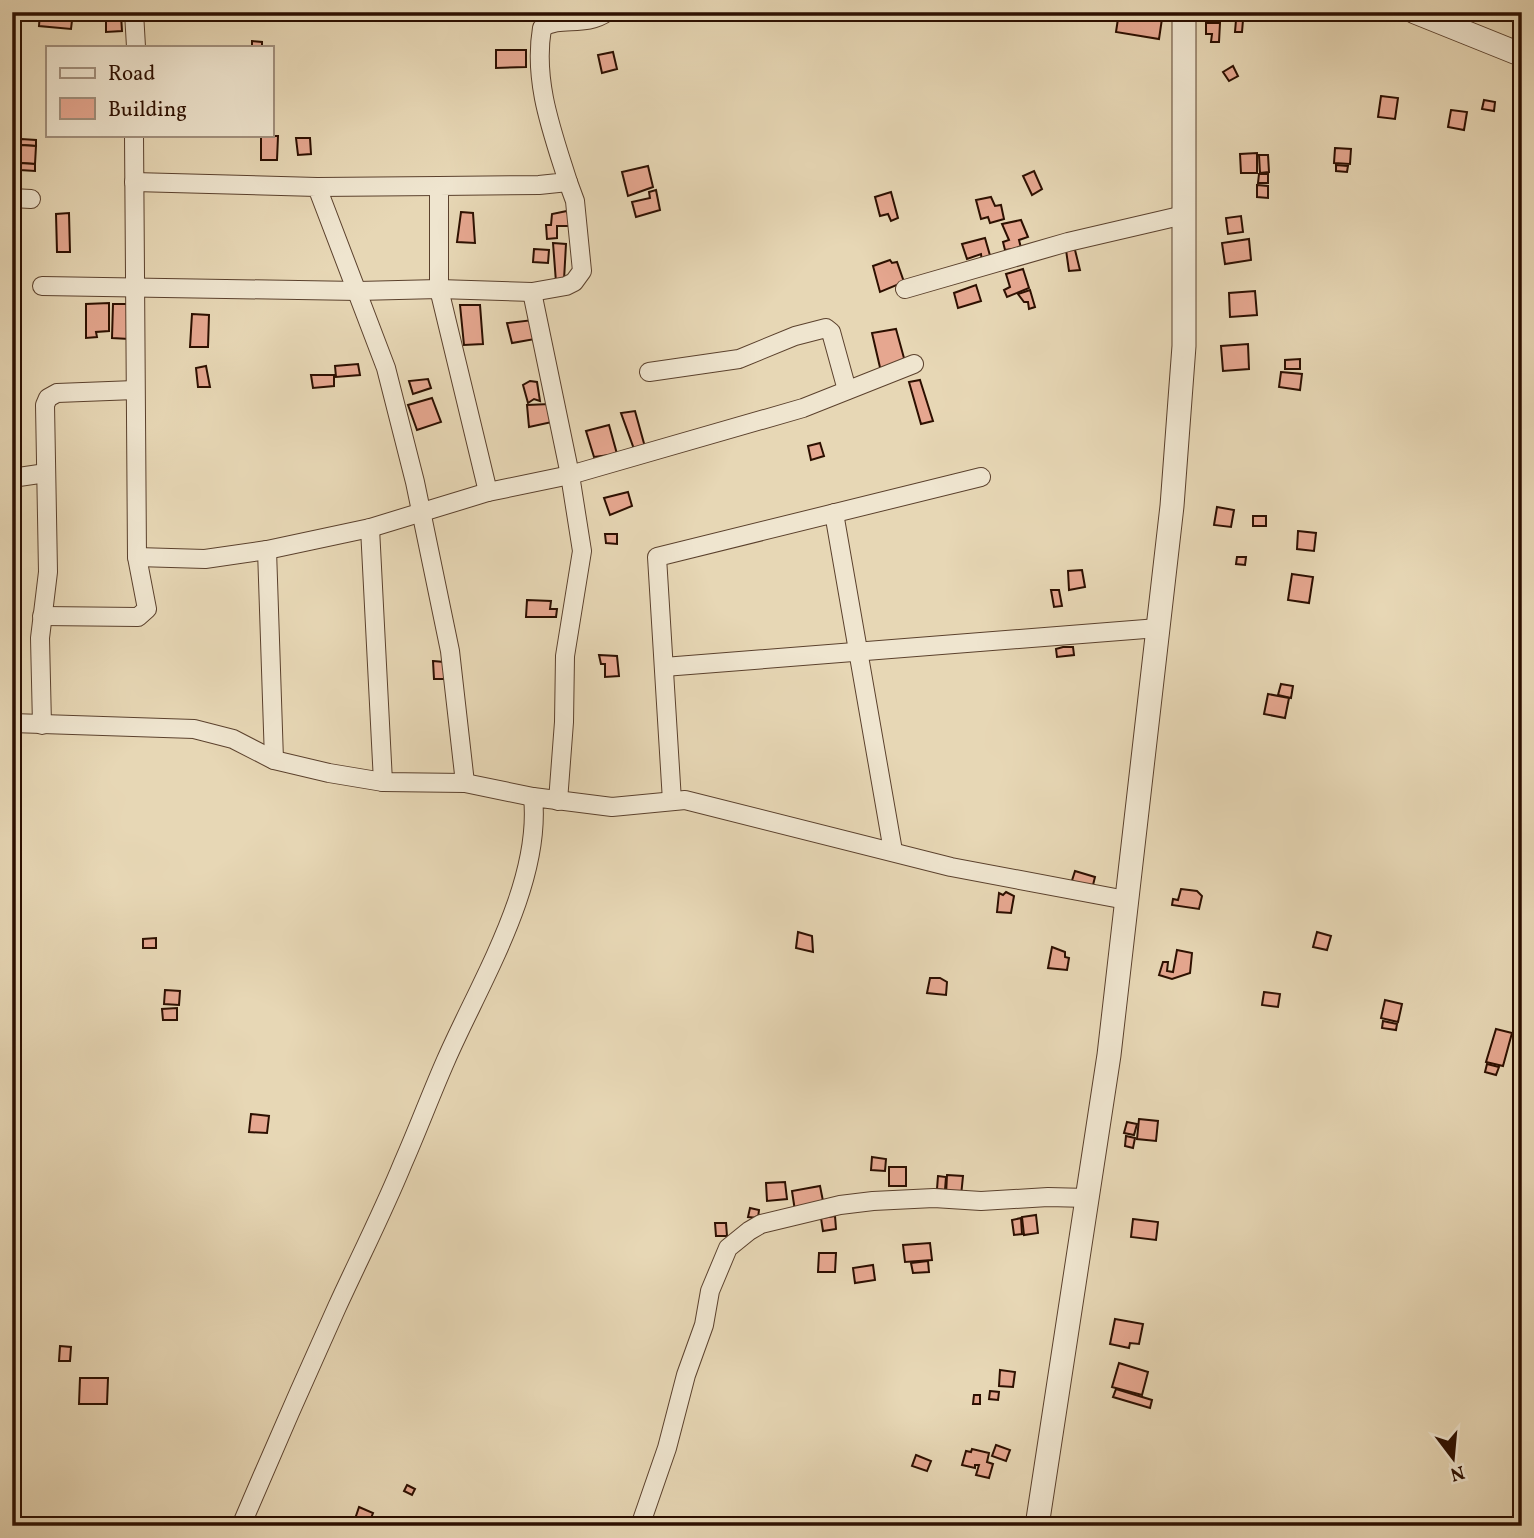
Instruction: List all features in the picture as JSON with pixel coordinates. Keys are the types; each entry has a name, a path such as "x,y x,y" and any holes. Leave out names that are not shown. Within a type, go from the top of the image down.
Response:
{"street":[{"path":"134,12 136,46"},
{"path":"42,286 532,292 566,286 574,282 582,271 575,201 544,105 540,72 542,28 550,23 590,21 607,12"},
{"path":"1037,1526 1109,1055 1171,506 1184,346 1184,12"},
{"path":"1415,12 1446,18 1522,55"},
{"path":"42,616 138,617 146,609 137,557 134,136"},
{"path":"134,182 439,187 568,182"},
{"path":"317,187 386,368 421,512 450,651 466,783"},
{"path":"439,187 439,289 488,492"},
{"path":"12,198 31,199"},
{"path":"905,289 1068,242 1184,215"},
{"path":"532,292 570,475 582,551 565,656 564,722 558,801"},
{"path":"649,372 739,359 794,336 826,328 831,332 848,390"},
{"path":"137,557 205,559 267,550 370,528 488,492 570,475 803,408 914,364"},
{"path":"42,724 42,616 48,572 45,405 48,398 57,393 135,390"},
{"path":"12,478 46,473"},
{"path":"671,801 657,557 981,477"},
{"path":"834,513 893,851"},
{"path":"370,528 383,782"},
{"path":"267,550 274,761"},
{"path":"664,667 1158,628"},
{"path":"12,723 194,729 233,739 274,761 329,774 383,782 466,783 533,797 612,807 685,800 951,867 1126,900"},
{"path":"241,1526 403,1165 446,1060 497,951 524,881 531,853 535,815 533,797"},
{"path":"640,1526 704,1325 710,1291 728,1248 749,1231 761,1224 841,1205 873,1201 934,1198 981,1202 1048,1197 1088,1198"}],"building":[{"path":"40,12 73,12 71,29 39,26"},
{"path":"638,12 662,12 661,20 638,18"},
{"path":"1119,12 1163,12 1159,39 1116,32"},
{"path":"106,15 121,15 122,31 106,32"},
{"path":"1236,20 1243,20 1242,32 1235,32"},
{"path":"1206,23 1220,23 1219,42 1211,42 1212,34 1206,34"},
{"path":"252,41 262,42 262,46 252,46"},
{"path":"496,50 526,50 526,67 496,68"},
{"path":"613,52 617,69 602,73 598,55"},
{"path":"1233,66 1238,76 1229,81 1223,72"},
{"path":"1381,96 1398,98 1395,119 1378,117"},
{"path":"1484,100 1495,102 1494,111 1482,109"},
{"path":"1451,110 1467,112 1464,130 1448,127"},
{"path":"261,136 278,136 277,160 261,160"},
{"path":"296,138 310,138 311,154 298,155"},
{"path":"21,139 36,140 36,146 21,145"},
{"path":"21,145 36,146 35,164 20,163"},
{"path":"1335,148 1351,149 1350,164 1334,163"},
{"path":"1257,153 1257,173 1241,173 1240,154"},
{"path":"1259,155 1268,155 1269,172 1260,173"},
{"path":"20,163 35,164 35,171 20,170"},
{"path":"1336,165 1348,166 1347,172 1336,171"},
{"path":"648,166 653,187 628,196 622,172"},
{"path":"1034,171 1042,189 1032,195 1023,176"},
{"path":"1259,174 1268,174 1268,183 1258,183"},
{"path":"1257,185 1268,186 1268,198 1257,197"},
{"path":"656,190 660,210 636,217 632,202 650,198 649,192"},
{"path":"891,192 898,218 891,221 888,214 880,216 875,197"},
{"path":"991,197 995,206 1001,205 1004,219 990,223 988,217 981,219 976,200"},
{"path":"567,211 571,226 557,226 557,238 547,239 546,225 551,225 552,214"},
{"path":"461,212 473,213 475,243 457,242"},
{"path":"69,213 70,252 57,252 56,214"},
{"path":"1241,216 1243,232 1228,234 1226,218"},
{"path":"1021,220 1028,237 1019,240 1021,248 1005,250 1003,242 1009,240 1002,224"},
{"path":"985,238 991,259 982,262 981,254 967,259 962,244"},
{"path":"1249,239 1251,260 1225,264 1222,243"},
{"path":"553,243 566,244 564,280 556,282"},
{"path":"534,249 549,250 548,263 533,262"},
{"path":"1066,250 1075,250 1080,270 1069,271"},
{"path":"890,260 892,263 897,262 904,282 880,292 873,266"},
{"path":"1023,269 1029,288 1007,297 1004,290 1010,287 1006,274"},
{"path":"976,285 981,301 958,308 954,293"},
{"path":"1030,290 1035,307 1029,309 1028,302 1024,302 1018,294"},
{"path":"1255,291 1257,315 1230,317 1229,293"},
{"path":"109,303 109,331 96,332 97,337 86,338 86,304"},
{"path":"113,304 130,304 129,339 112,338"},
{"path":"460,305 480,305 483,344 464,345"},
{"path":"192,314 209,315 208,347 190,347"},
{"path":"533,320 535,339 512,343 507,323"},
{"path":"896,329 907,369 882,376 872,333"},
{"path":"1248,344 1249,369 1223,371 1221,346"},
{"path":"1300,359 1300,369 1285,369 1285,360"},
{"path":"358,364 360,375 336,377 335,366"},
{"path":"206,366 210,387 198,387 196,368"},
{"path":"1281,372 1302,374 1300,390 1279,387"},
{"path":"311,375 334,375 334,386 313,388"},
{"path":"428,379 431,388 413,394 409,381"},
{"path":"920,380 933,421 921,424 909,382"},
{"path":"530,381 537,382 540,401 534,399 528,403 523,385"},
{"path":"432,398 441,422 417,430 408,405"},
{"path":"550,404 552,422 529,427 527,405"},
{"path":"635,411 645,447 634,449 621,413"},
{"path":"609,425 617,454 594,457 586,431"},
{"path":"820,443 824,456 811,460 808,446"},
{"path":"628,492 632,506 610,515 604,498"},
{"path":"1217,507 1234,510 1231,527 1214,525"},
{"path":"1253,516 1266,516 1266,526 1253,526"},
{"path":"1298,531 1316,533 1314,551 1297,549"},
{"path":"605,534 617,534 617,544 606,543"},
{"path":"1237,557 1246,557 1245,565 1236,564"},
{"path":"1082,570 1085,587 1069,590 1068,571"},
{"path":"1292,574 1313,577 1309,603 1288,600"},
{"path":"1051,590 1059,590 1062,606 1054,607"},
{"path":"527,600 551,601 550,609 557,609 556,617 526,617"},
{"path":"1073,647 1074,655 1057,657 1056,649"},
{"path":"599,655 617,656 619,676 605,677 605,664 601,664"},
{"path":"433,661 444,662 446,679 434,679"},
{"path":"1281,684 1293,686 1291,698 1278,695"},
{"path":"1268,694 1289,698 1285,718 1264,714"},
{"path":"1075,871 1095,877 1092,889 1069,890"},
{"path":"1181,889 1197,891 1202,896 1199,909 1172,905 1173,899 1178,900"},
{"path":"1006,892 1014,896 1011,913 997,912 999,893 1003,895"},
{"path":"798,932 812,936 813,952 796,948"},
{"path":"1317,932 1331,936 1327,950 1313,947"},
{"path":"156,938 156,948 143,948 143,939"},
{"path":"1052,947 1065,952 1065,957 1069,958 1067,970 1048,968"},
{"path":"1177,950 1192,953 1190,973 1172,979 1159,975 1163,962 1168,962 1167,971 1173,972"},
{"path":"930,978 940,978 947,982 946,995 927,993"},
{"path":"165,990 180,991 179,1005 164,1004"},
{"path":"1264,992 1280,994 1278,1007 1262,1005"},
{"path":"1385,1000 1402,1004 1398,1022 1381,1018"},
{"path":"177,1008 177,1020 163,1020 162,1009"},
{"path":"1383,1021 1397,1024 1396,1030 1382,1028"},
{"path":"1496,1029 1512,1033 1503,1066 1486,1062"},
{"path":"1487,1064 1499,1067 1496,1075 1485,1072"},
{"path":"251,1114 269,1116 267,1133 249,1132"},
{"path":"1139,1119 1158,1121 1156,1141 1137,1139"},
{"path":"1127,1122 1137,1124 1134,1135 1124,1133"},
{"path":"1126,1136 1135,1138 1133,1148 1125,1146"},
{"path":"872,1157 886,1159 885,1171 871,1170"},
{"path":"889,1167 906,1167 906,1186 889,1186"},
{"path":"947,1175 963,1176 961,1196 946,1195"},
{"path":"938,1176 946,1177 945,1190 937,1189"},
{"path":"785,1182 787,1199 767,1201 766,1183"},
{"path":"820,1186 824,1206 795,1211 792,1191"},
{"path":"750,1208 759,1210 758,1218 748,1217"},
{"path":"1036,1215 1038,1233 1024,1235 1022,1217"},
{"path":"835,1216 836,1229 823,1231 821,1218"},
{"path":"1021,1218 1022,1234 1014,1235 1012,1220"},
{"path":"1133,1219 1158,1222 1156,1240 1131,1237"},
{"path":"715,1223 726,1223 727,1236 716,1236"},
{"path":"930,1243 932,1260 905,1262 903,1245"},
{"path":"819,1253 836,1253 835,1272 818,1272"},
{"path":"928,1261 929,1272 913,1273 911,1263"},
{"path":"873,1265 875,1280 855,1283 853,1268"},
{"path":"1115,1319 1143,1324 1139,1344 1130,1343 1129,1348 1110,1344"},
{"path":"60,1346 71,1347 70,1361 59,1361"},
{"path":"1119,1363 1148,1372 1142,1395 1112,1387"},
{"path":"1000,1370 1015,1372 1013,1387 999,1386"},
{"path":"80,1378 108,1378 107,1404 79,1404"},
{"path":"1116,1389 1152,1400 1150,1408 1113,1397"},
{"path":"990,1391 999,1392 998,1400 989,1399"},
{"path":"974,1395 980,1395 980,1404 973,1404"},
{"path":"996,1445 1010,1450 1006,1461 992,1456"},
{"path":"972,1449 989,1453 987,1462 993,1464 989,1478 976,1475 979,1465 975,1465 975,1468 962,1465 966,1451 971,1452"},
{"path":"916,1455 931,1461 927,1471 912,1466"},
{"path":"407,1485 415,1489 412,1495 404,1491"},
{"path":"359,1507 373,1513 368,1526 354,1522"}]}
